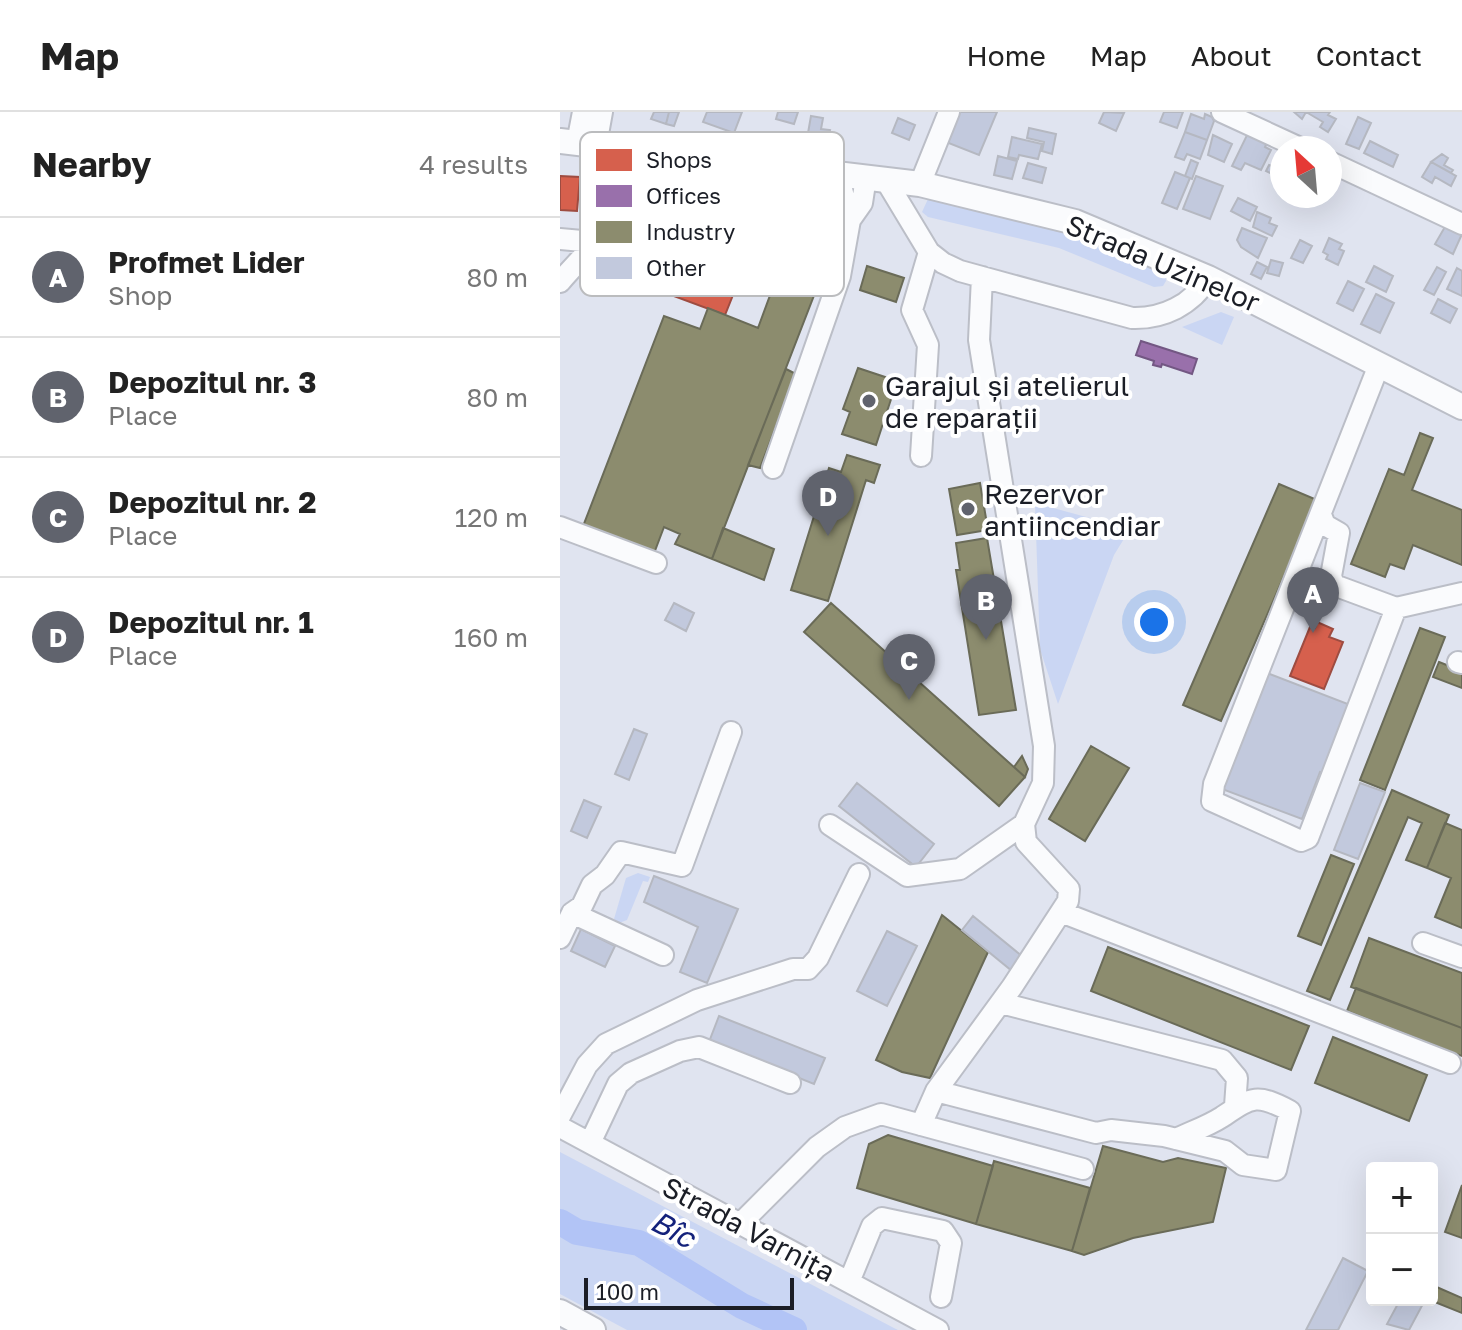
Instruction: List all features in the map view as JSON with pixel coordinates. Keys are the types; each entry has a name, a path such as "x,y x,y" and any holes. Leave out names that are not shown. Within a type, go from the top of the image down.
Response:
{"main road":[{"name":"Strada Uzinelor","path":"844,175 920,184 1075,222 1208,278 1462,407"},
{"path":"560,1312 593,1330"}],"street":[{"path":"583,112 586,132"},
{"path":"593,132 602,112"},
{"path":"920,184 949,112"},
{"path":"1222,112 1274,136"},
{"path":"1342,168 1462,224"},
{"path":"850,220 876,178 929,252 960,271 1144,318 1191,300 1208,278"},
{"path":"844,197 850,220 844,254"},
{"path":"560,239 580,241"},
{"path":"921,456 928,345 912,310 929,252"},
{"path":"564,272 580,255"},
{"path":"830,825 907,876 960,869 1024,824 1043,783 1044,746 979,340 982,277"},
{"path":"773,468 833,296"},
{"path":"1379,365 1254,677 1214,784 1212,801 1301,841 1308,838 1396,608"},
{"path":"1321,515 1325,525 1339,533 1331,576 1334,585 1396,608 1462,593"},
{"path":"560,527 656,563"},
{"path":"560,938 572,913 582,906 592,885 605,875 621,852 678,868 682,866 731,732"},
{"path":"921,1125 936,1091 1001,1003 1068,901 1069,889 1026,842 1024,824"},
{"path":"560,1116 587,1065 606,1044 697,1000 793,969 808,969 818,958 859,874"},
{"path":"1061,912 1450,1063"},
{"path":"572,913 663,955"},
{"path":"1423,943 1462,957"},
{"path":"1001,1003 1222,1060 1237,1078 1235,1106"},
{"path":"590,1143 618,1084 631,1073 680,1051 699,1047 790,1083"},
{"path":"936,1091 1096,1133 1111,1130 1176,1139 1225,1151 1243,1165 1276,1170 1290,1111 1268,1099 1245,1100 1221,1117 1176,1139"},
{"path":"740,1224 817,1147 845,1127 881,1114 1083,1169"},
{"name":"Strada Varnița","path":"560,1127 938,1330"},
{"path":"849,1282 872,1226 882,1218 943,1231 948,1236 951,1243 941,1297"}],"shaded area":[{"path":"928,199 1049,227 1165,273 1166,281 1163,286 1154,287 1059,248 928,217 922,212"},
{"path":"1221,312 1234,317 1222,345 1182,327"},
{"path":"1035,503 1130,529 1114,555 1058,704 1040,649"},
{"path":"638,873 650,877 648,882 643,881 627,920 619,923 614,919 626,878"},
{"path":"560,1152 898,1330 627,1330 560,1294"}],"building: Shops":[{"path":"560,176 580,177 577,211 560,210"},
{"path":"674,296 733,296 725,315"},
{"path":"1317,622 1333,629 1329,637 1343,642 1324,689 1290,676 1310,627 1315,628"}],"building: Offices":[{"path":"1141,341 1197,359 1192,374 1162,364 1161,367 1153,365 1154,361 1136,355"}],"building: Industry":[{"path":"867,266 904,278 896,302 860,290"},
{"path":"770,296 814,296 712,559 675,544 680,534 664,527 653,556 582,529 664,316 700,329 708,308 758,328"},
{"name":"Garajul și atelierul de reparații","path":"858,368 897,381 876,445 842,434 850,412 843,409"},
{"path":"786,369 796,374 760,468 748,465"},
{"path":"1420,433 1433,438 1412,490 1462,510 1462,565 1413,545 1404,569 1390,564 1385,577 1351,564 1389,469 1404,475"},
{"path":"847,455 880,465 874,483 866,480 828,601 791,590 829,468 841,472"},
{"name":"Rezervor antiincendiar","path":"980,483 988,530 957,535 949,489"},
{"path":"1279,484 1317,500 1221,721 1183,705"},
{"path":"723,528 774,549 764,580 712,559"},
{"path":"987,538 1016,710 979,715 956,570 960,570 956,543"},
{"path":"831,603 1025,777 999,806 804,632"},
{"path":"1420,628 1445,637 1385,790 1360,780"},
{"path":"1439,662 1462,671 1462,688 1433,677"},
{"path":"1091,746 1129,768 1085,841 1049,819"},
{"path":"1022,756 1028,769 1025,777 1014,767"},
{"path":"1392,790 1449,815 1427,868 1406,860 1422,823 1408,817 1330,1000 1307,991"},
{"path":"1445,823 1462,830 1462,928 1435,917 1451,878 1427,868"},
{"path":"1331,855 1354,864 1321,945 1298,936"},
{"path":"942,915 988,952 930,1078 902,1072 876,1060"},
{"path":"1369,938 1462,973 1462,1028 1351,987"},
{"path":"1108,947 1309,1026 1291,1070 1091,991"},
{"path":"1356,988 1462,1028 1462,1056 1347,1011"},
{"path":"1333,1037 1427,1075 1409,1121 1315,1083"},
{"path":"888,1135 993,1166 976,1224 857,1188 869,1144"},
{"path":"1103,1146 1163,1162 1178,1158 1226,1168 1213,1222 1133,1238 1084,1255 1072,1251"},
{"path":"994,1161 1090,1188 1072,1251 976,1224"},
{"path":"1462,1185 1462,1238 1445,1232"},
{"path":"1438,1288 1462,1298 1462,1313 1438,1303"}],"building: Other":[{"path":"654,112 669,112 666,124 651,119"},
{"path":"669,112 679,112 674,126 666,124"},
{"path":"707,112 742,112 734,132 703,122"},
{"path":"778,112 798,112 794,124 776,119"},
{"path":"959,112 997,112 979,155 946,142"},
{"path":"1104,112 1124,113 1116,131 1099,123"},
{"path":"1164,112 1183,112 1177,128 1160,122"},
{"path":"1294,112 1306,112 1302,119"},
{"path":"1306,112 1330,112 1328,115 1336,119 1328,132 1320,127 1323,122"},
{"path":"1191,114 1204,119 1205,114 1212,117 1214,121 1207,140 1185,132"},
{"path":"811,116 823,118 821,129 830,130 829,132 808,132"},
{"path":"1358,117 1371,123 1359,149 1346,144"},
{"path":"898,118 915,125 909,140 892,133"},
{"path":"1029,128 1056,134 1052,154 1042,151 1044,142 1027,138"},
{"path":"1249,131 1268,140 1265,147 1270,152 1261,170 1245,163 1241,170 1232,166"},
{"path":"1185,132 1207,140 1200,159 1187,154 1184,160 1175,157"},
{"path":"1213,135 1232,144 1224,162 1208,155"},
{"path":"1012,137 1042,144 1038,159 1019,155 1018,159 1008,157"},
{"path":"1370,141 1398,155 1393,167 1364,153"},
{"path":"1442,154 1448,158 1444,165 1453,170 1451,173 1431,162"},
{"path":"998,156 1017,161 1012,179 994,175"},
{"path":"1191,160 1198,163 1192,179 1185,176"},
{"path":"1431,162 1456,176 1451,186 1435,177 1432,183 1422,177"},
{"path":"1028,163 1046,168 1042,183 1023,178"},
{"path":"1175,172 1190,178 1177,209 1162,203"},
{"path":"1196,176 1223,186 1210,219 1183,209"},
{"path":"1238,198 1257,207 1250,221 1231,211"},
{"path":"1257,212 1271,218 1269,223 1277,226 1272,236 1253,227"},
{"path":"1446,225 1462,234 1453,254 1435,244"},
{"path":"1242,228 1267,238 1258,258 1241,247 1237,240"},
{"path":"1329,238 1342,244 1339,249 1344,251 1338,265 1326,259 1328,255 1323,252"},
{"path":"1300,240 1312,246 1303,263 1291,258"},
{"path":"1271,260 1283,263 1279,276 1267,273"},
{"path":"1257,262 1267,267 1261,279 1251,274"},
{"path":"1374,266 1393,276 1386,292 1366,282"},
{"path":"1437,267 1446,272 1434,295 1424,290"},
{"path":"1457,268 1462,271 1462,296 1447,289"},
{"path":"1348,281 1364,289 1353,311 1337,303"},
{"path":"1376,294 1394,303 1380,333 1361,324"},
{"path":"1438,299 1457,309 1450,323 1431,313"},
{"path":"674,603 694,613 686,631 665,620"},
{"path":"1267,673 1353,706 1326,774 1320,772 1302,819 1222,789"},
{"path":"634,729 647,734 629,780 615,774"},
{"path":"857,783 934,844 916,867 839,806"},
{"path":"1360,783 1385,792 1358,859 1334,850"},
{"path":"584,800 601,807 587,838 571,831"},
{"path":"654,876 738,909 707,983 680,972 698,927 644,902"},
{"path":"973,916 1023,957 1012,971 962,930"},
{"path":"581,929 615,946 605,967 571,951"},
{"path":"887,931 917,946 887,1006 857,991"},
{"path":"719,1016 825,1058 814,1084 709,1042"},
{"path":"1343,1258 1366,1270 1338,1330 1306,1330"},
{"path":"1397,1306 1422,1306 1409,1330 1387,1324"}],"waterway":[{"name":"Bîc","path":"560,1222 577,1232 639,1243 742,1306 794,1330"}],"place":[{"name":"Garajul și atelierul de reparații","path":"869,401"},
{"name":"Rezervor antiincendiar","path":"968,509"},
{"name":"Depozitul nr. 1","path":"828,536"},
{"name":"Profmet Lider","path":"1313,633"},
{"name":"Depozitul nr. 3","path":"986,640"},
{"name":"Depozitul nr. 2","path":"909,700"}]}
